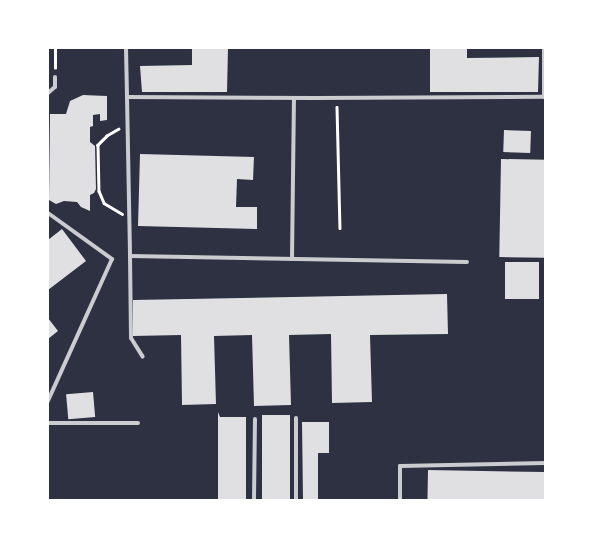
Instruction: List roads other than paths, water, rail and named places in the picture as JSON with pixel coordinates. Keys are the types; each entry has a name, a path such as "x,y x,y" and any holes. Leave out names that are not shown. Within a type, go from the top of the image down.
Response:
{"lane":[{"path":"126,48 131,338 143,357"},
{"path":"127,97 545,96 544,48"},
{"path":"48,93 55,87 55,77"},
{"path":"292,259 294,98"},
{"path":"48,213 112,259 48,401"},
{"path":"130,256 467,262"},
{"path":"296,418 296,500"},
{"path":"254,500 255,419"},
{"path":"48,423 138,423"},
{"path":"400,500 400,466 546,462"}]}
